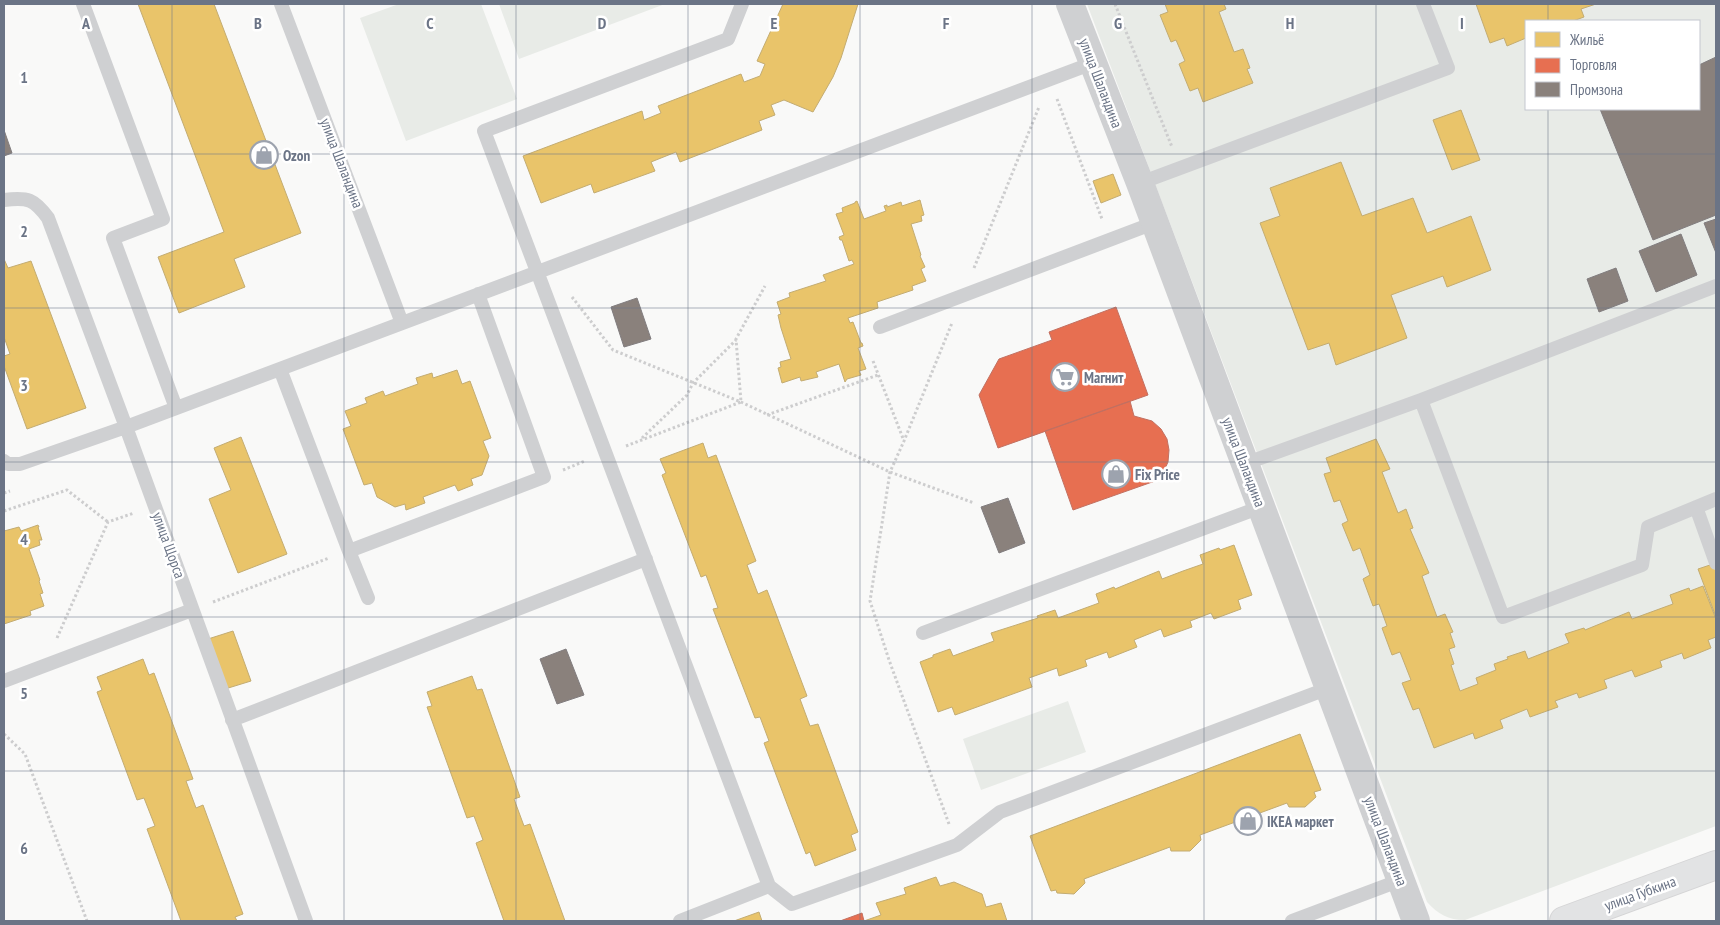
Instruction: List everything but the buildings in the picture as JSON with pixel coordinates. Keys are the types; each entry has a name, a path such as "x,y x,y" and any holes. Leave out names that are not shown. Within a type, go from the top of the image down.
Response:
{"main road":[{"name":"улица Губкина","path":"1564,921 1716,865"}],"street":[{"name":"улица Шаландина","path":"1070,4 1140,183 1416,921"}],"lane":[{"path":"83,4 163,219 112,238 176,408"},
{"name":"улица Шаландина","path":"282,4 402,323"},
{"path":"742,4 728,39 484,131 769,886 792,904 957,844 1000,812 1329,688"},
{"path":"1140,183 1448,68 1423,4"},
{"path":"4,461 8,464 20,464 126,427 1093,63"},
{"name":"улица Щорса","path":"4,200 23,198 38,205 48,218 306,921"},
{"path":"880,327 1154,224"},
{"path":"1244,464 1421,400 1716,286"},
{"path":"348,551 544,477 478,294"},
{"path":"280,369 348,551 368,598"},
{"path":"1421,400 1503,617 1642,565 1648,527 1716,499"},
{"path":"923,633 1261,507"},
{"path":"1696,507 1716,563"},
{"path":"232,720 646,559"},
{"path":"4,681 192,610"},
{"path":"1292,921 1401,880"},
{"path":"680,921 769,886"}],"path":[{"path":"1115,4 1180,168"},
{"path":"1050,79 1109,240"},
{"path":"957,844 889,660 870,601 890,472 1050,79"},
{"path":"554,266 559,281 614,350 740,402 890,472 974,502"},
{"path":"640,440 687,395 693,384 736,339 766,286"},
{"path":"736,339 740,402"},
{"path":"872,360 904,441"},
{"path":"767,415 878,375"},
{"path":"544,477 740,402"},
{"path":"4,493 10,490"},
{"path":"4,510 67,490 108,522"},
{"path":"45,666 108,522 135,513"},
{"path":"192,610 311,565"},
{"path":"4,734 25,754 87,921"}],"shaded area":[{"path":"399,4 481,4 517,99 406,141 360,18"},
{"path":"499,4 665,4 519,59"},
{"path":"1087,4 1716,4 1716,826 1465,920 1444,916 1427,902"},
{"path":"1068,701 1086,752 981,790 963,739"}],"place":[{"name":"Ozon","path":"264,155"},
{"name":"Магнит","path":"1065,377"},
{"name":"Fix Price","path":"1116,474"},
{"name":"IKEA маркет","path":"1248,821"}]}
